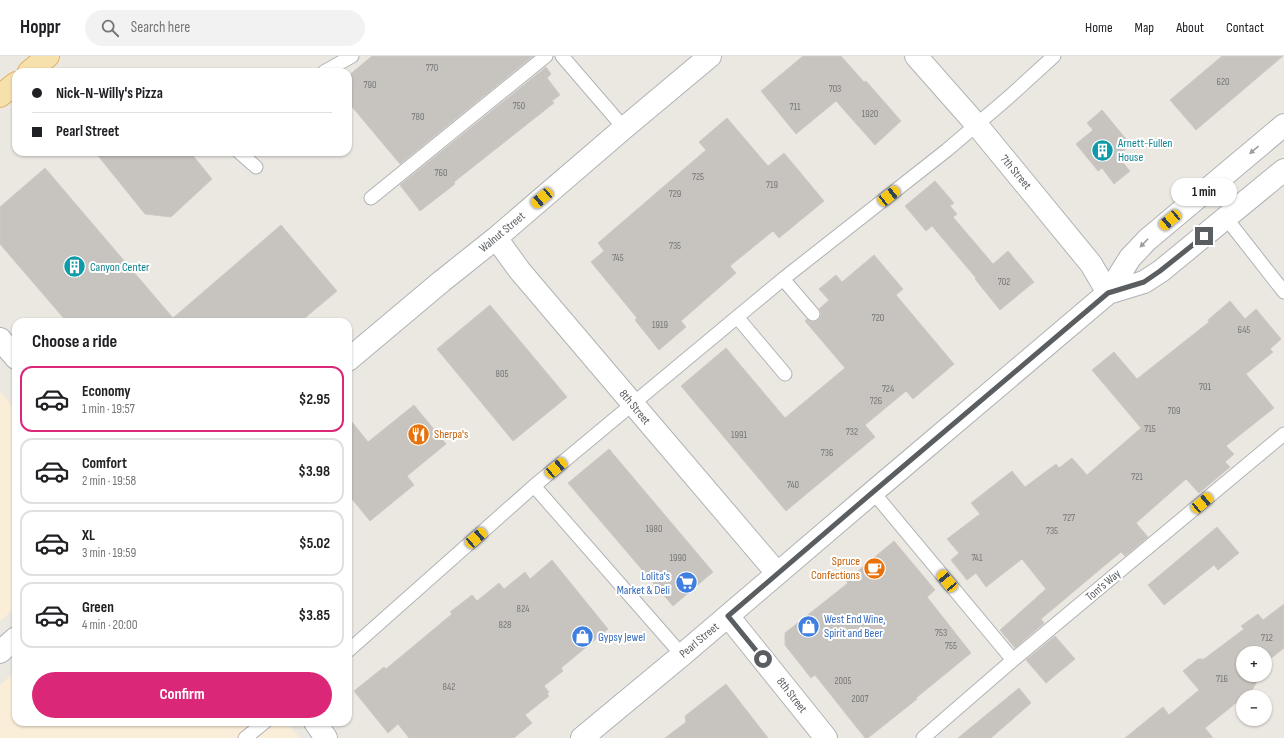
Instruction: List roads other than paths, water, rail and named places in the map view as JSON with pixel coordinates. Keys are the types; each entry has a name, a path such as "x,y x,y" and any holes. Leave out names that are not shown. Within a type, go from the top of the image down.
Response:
{"main road":[{"path":"34,68 48,56"},
{"path":"0,96 12,86"}],"street":[{"name":"7th Street","path":"916,56 976,124 1091,264 1108,293"},
{"name":"Walnut Street","path":"352,357 496,238 705,58"},
{"name":"Pearl Street","path":"582,738 682,655 1108,293 1130,258 1147,240 1284,125"},
{"name":"Pearl Street","path":"1108,293 1144,282 1160,271 1284,170"},
{"name":"8th Street","path":"496,238 520,271 778,572"},
{"path":"0,339 12,353"},
{"name":"8th Street","path":"728,616 826,738"},
{"path":"0,652 12,642"},
{"path":"318,726 326,738"}],"lane":[{"path":"331,68 352,56"},
{"path":"371,198 546,56"},
{"path":"562,56 624,128"},
{"path":"352,647 534,486 783,279 947,150 1054,56"},
{"path":"243,156 256,168"},
{"path":"1226,218 1284,292"},
{"path":"783,279 813,314"},
{"path":"737,317 785,374"},
{"name":"Tom's Way","path":"923,738 1013,660 1284,434"},
{"path":"534,486 682,655"},
{"path":"873,492 1013,660"},
{"path":"245,738 260,726"}],"place":[{"name":"Arnett-Fullen House","path":"1103,150"},
{"name":"Canyon Center","path":"75,267"},
{"name":"Sherpa's","path":"418,434"},
{"name":"Spruce Confections","path":"875,568"},
{"name":"Lolita's Market & Deli","path":"686,583"},
{"name":"West End Wine, Spirit and Beer","path":"809,626"},
{"name":"Gypsy Jewel","path":"583,637"}]}
